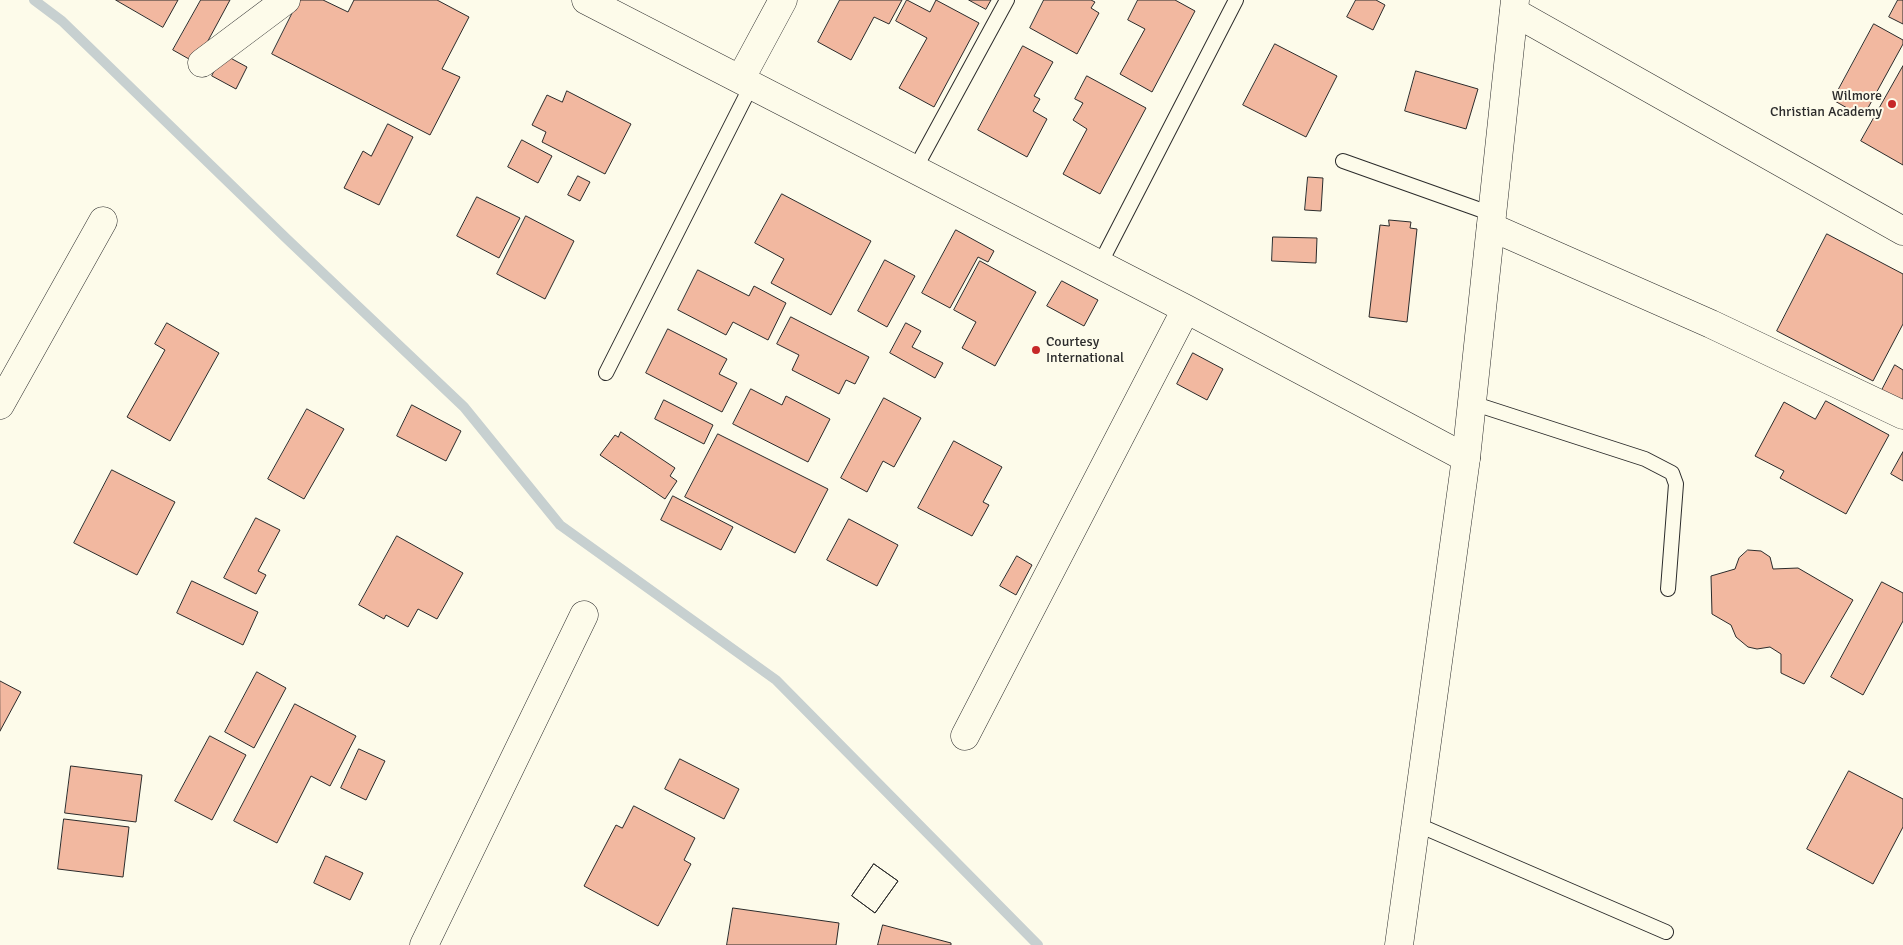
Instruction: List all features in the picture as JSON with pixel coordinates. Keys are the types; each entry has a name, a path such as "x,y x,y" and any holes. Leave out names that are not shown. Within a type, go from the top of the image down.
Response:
{"street":[{"path":"202,63 286,0"},
{"path":"586,0 1186,308 1466,458"},
{"path":"746,81 783,0"},
{"path":"1399,945 1466,458 1514,6 1903,231"},
{"path":"0,405 103,221"},
{"path":"1492,221 1903,416"},
{"path":"965,736 1186,308"},
{"path":"424,945 584,615"}],"lane":[{"path":"916,169 1007,0"},
{"path":"1100,264 1236,0"},
{"path":"606,373 746,81"},
{"path":"1343,161 1492,221"},
{"path":"1472,403 1646,459 1672,473 1676,484 1668,589"},
{"path":"1416,824 1666,932"}],"building":[{"path":"116,0 178,0 163,27"},
{"path":"201,0 230,0 196,63 173,50"},
{"path":"299,0 323,0 348,12 354,0 437,0 469,17 442,69 460,77 430,135 272,54"},
{"path":"840,0 902,0 889,24 874,17 851,60 818,42"},
{"path":"907,0 930,12 936,0 979,23 934,107 899,88 927,38 896,21"},
{"path":"969,0 991,0 986,9"},
{"path":"1044,0 1091,0 1095,2 1091,8 1099,13 1077,54 1030,28"},
{"path":"1138,0 1175,0 1195,11 1152,92 1120,74 1145,29 1128,20"},
{"path":"1356,0 1376,0 1385,5 1373,30 1347,17"},
{"path":"1898,0 1903,0 1903,24 1889,17"},
{"path":"1874,24 1903,40 1903,44 1863,117 1833,100"},
{"path":"1275,44 1337,76 1306,137 1243,105"},
{"path":"1023,46 1053,62 1034,96 1040,99 1033,111 1047,119 1027,157 978,130"},
{"path":"223,54 247,67 236,89 212,76"},
{"name":"Wilmore Christian Academy","path":"1903,66 1903,165 1861,141"},
{"path":"1416,71 1478,89 1466,129 1405,111"},
{"path":"1087,76 1146,108 1100,194 1063,174 1087,129 1073,120 1083,103 1075,99"},
{"path":"567,91 631,124 605,174 542,142 546,132 532,125 547,95 562,102"},
{"path":"388,124 413,137 379,205 344,188 363,151 371,156"},
{"path":"522,140 552,156 538,183 508,167"},
{"path":"578,176 590,182 580,201 568,195"},
{"path":"1308,177 1323,178 1321,211 1305,210"},
{"path":"782,194 871,241 831,315 771,283 784,259 755,243"},
{"path":"477,197 520,218 499,258 457,236"},
{"path":"526,216 574,241 545,299 497,274"},
{"path":"1389,220 1411,222 1410,228 1417,229 1407,322 1369,317 1380,225 1389,226"},
{"path":"956,230 994,251 988,262 978,257 950,308 922,293"},
{"path":"1827,234 1903,274 1903,324 1873,381 1777,331"},
{"path":"1273,237 1317,238 1316,263 1272,261"},
{"path":"885,260 915,276 887,327 858,311"},
{"path":"980,261 1036,292 995,366 962,348 976,322 954,310"},
{"path":"698,270 749,296 754,286 786,303 768,340 733,322 726,335 678,310"},
{"path":"1062,281 1098,300 1084,326 1047,306"},
{"path":"791,317 869,357 855,384 846,380 839,394 792,370 799,355 777,344"},
{"path":"167,323 219,353 170,441 127,417 165,350 155,344"},
{"path":"906,323 921,331 912,347 943,363 935,378 890,353"},
{"path":"668,329 727,359 719,374 737,383 722,412 646,373"},
{"path":"1193,353 1223,369 1207,400 1177,384"},
{"path":"1895,365 1903,370 1903,403 1881,392"},
{"path":"751,389 782,405 786,396 830,419 808,462 733,424"},
{"path":"884,398 921,418 894,467 883,461 867,492 841,478"},
{"path":"664,400 713,425 704,444 655,419"},
{"path":"1826,401 1889,435 1846,514 1780,478 1784,471 1755,456 1784,402 1815,419"},
{"path":"412,405 461,431 446,461 397,436"},
{"path":"307,409 344,429 304,499 268,479"},
{"path":"621,432 675,468 670,476 677,481 665,499 600,455 615,435 618,437"},
{"path":"718,434 828,489 795,553 685,497"},
{"path":"954,441 1002,467 983,502 989,505 972,536 918,508"},
{"path":"1903,452 1903,481 1891,474"},
{"path":"112,470 175,502 137,575 74,543"},
{"path":"673,496 733,527 721,550 661,520"},
{"path":"256,518 280,530 258,571 266,575 256,594 224,578"},
{"path":"849,519 898,545 877,586 827,560"},
{"path":"397,536 463,573 437,619 418,609 408,627 386,615 384,619 359,605"},
{"path":"1748,550 1761,551 1770,557 1773,569 1798,568 1853,600 1804,684 1781,673 1781,654 1770,647 1757,649 1748,647 1736,637 1731,625 1712,614 1711,576 1735,569 1739,558"},
{"path":"1017,556 1032,565 1016,595 1000,586"},
{"path":"192,581 258,612 243,645 177,613"},
{"path":"1882,582 1903,593 1903,621 1863,695 1831,677"},
{"path":"257,672 286,688 254,748 225,732"},
{"path":"0,681 21,692 0,731"},
{"path":"295,704 356,736 330,786 311,776 277,843 234,821"},
{"path":"210,736 246,755 212,820 175,801"},
{"path":"359,749 385,761 366,800 341,788"},
{"path":"680,759 739,789 724,819 665,789"},
{"path":"71,766 142,775 136,822 65,813"},
{"path":"1849,771 1903,799 1903,827 1873,884 1807,849"},
{"path":"634,806 695,838 684,860 691,864 658,926 584,886 616,825 622,828"},
{"path":"64,819 129,827 123,877 58,869"},
{"path":"326,856 363,873 350,900 314,883"},
{"path":"874,864 898,881 875,913 852,896"},
{"path":"874,864 898,881 875,913 852,896"},
{"path":"733,908 839,923 836,945 727,945"},
{"path":"883,925 951,943 951,945 878,945"}],"waterway":[{"path":"34,0 62,21 464,407 560,525 776,680 1038,945"}],"place":[{"name":"Wilmore Christian Academy","path":"1892,104"},
{"name":"Courtesy International","path":"1036,350"}]}
